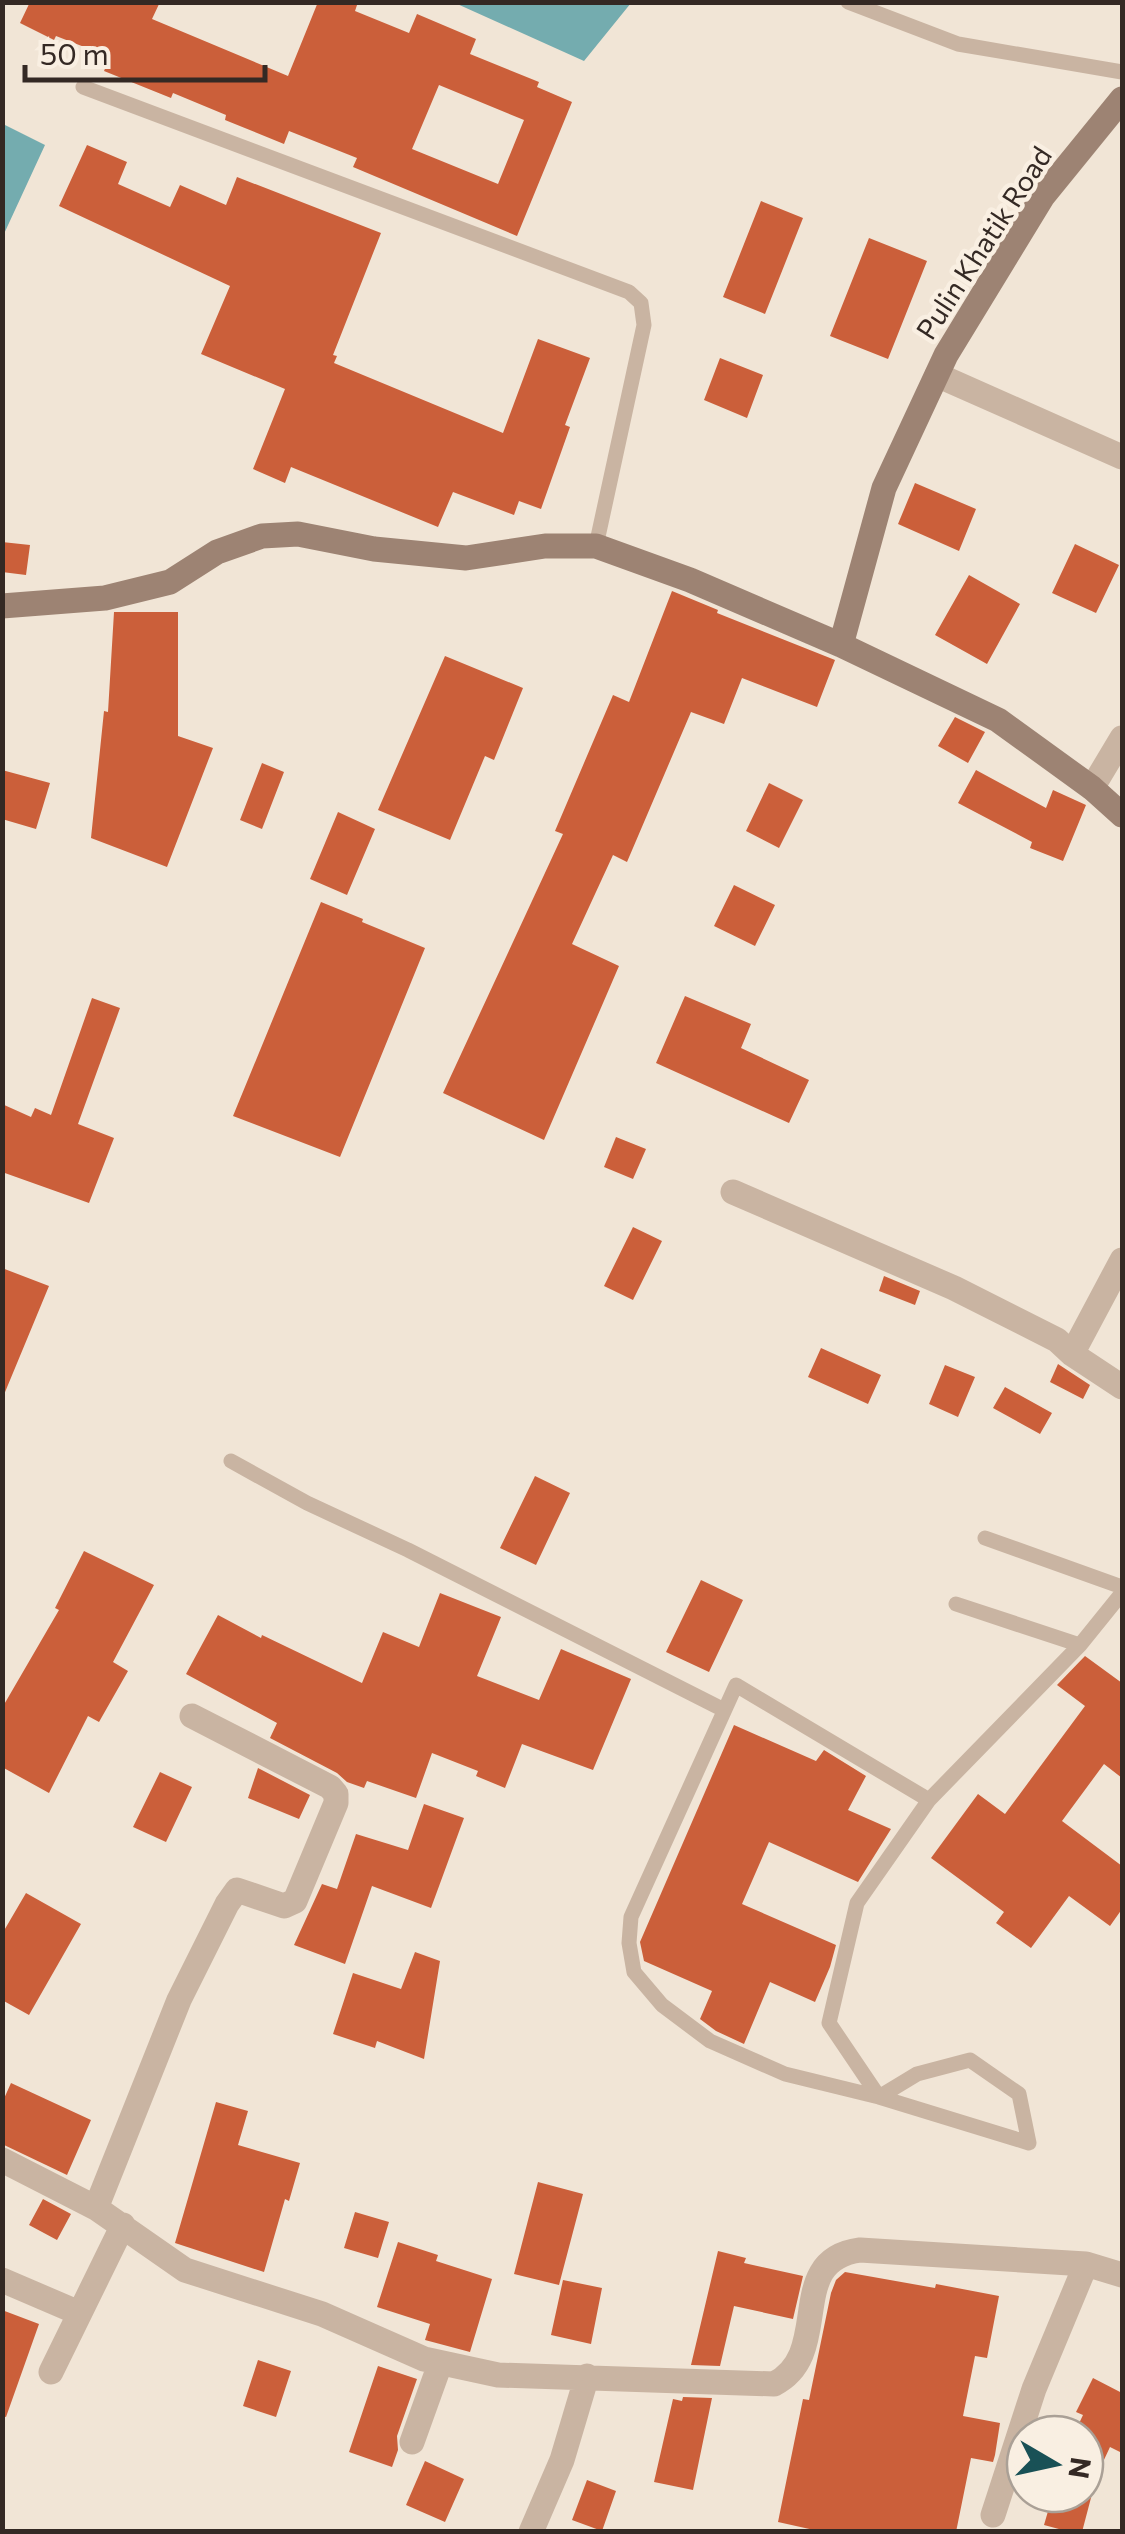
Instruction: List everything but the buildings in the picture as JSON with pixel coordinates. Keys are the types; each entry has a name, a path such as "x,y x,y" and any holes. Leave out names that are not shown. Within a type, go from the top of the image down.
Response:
{"street":[{"name":"Pulin Khatik Road","path":"841,645 884,488 936,374 1043,196 1122,99"},
{"name":"Pulin Khatik Road","path":"936,374 1122,457"},
{"path":"2,606 106,598 170,582 216,552 262,536 298,534 374,549 466,558 545,546 596,546 690,580 841,645 998,720 1092,788 1122,815"},
{"path":"1092,788 1122,738"},
{"path":"732,1192 954,1288 1057,1340 1122,1387"},
{"path":"1072,1354 1122,1260"},
{"path":"96,2208 180,2000 227,1904 237,1890 284,1906 295,1901 336,1803 336,1794 330,1787 192,1716"},
{"path":"2,2160 96,2208 185,2270 322,2314 440,2364 498,2375 774,2384 790,2376 802,2357 818,2275 841,2253 860,2250 1086,2264 1122,2275"},
{"path":"51,2372 123,2225"},
{"path":"994,2515 1034,2388 1086,2264"},
{"path":"2,2280 79,2314"},
{"path":"412,2442 440,2364"},
{"path":"531,2532 562,2460 587,2376"}],"lane":[{"path":"848,2 958,44 1122,72"},
{"path":"83,87 630,292 641,303 644,324 596,546"},
{"path":"232,1461 308,1503 724,1710"},
{"path":"879,2097 829,2023 857,1903 928,1800 1080,1645 1122,1590 984,1538"},
{"path":"956,1604 1080,1645"},
{"path":"879,2097 917,2074 970,2060 1019,2094 1029,2143 879,2097 785,2074 710,2041 662,2005 634,1972 629,1943 631,1917 736,1685 928,1800"}],"water":[{"path":"455,3 631,3 584,61"},
{"path":"3,124 45,145 3,236"}]}
